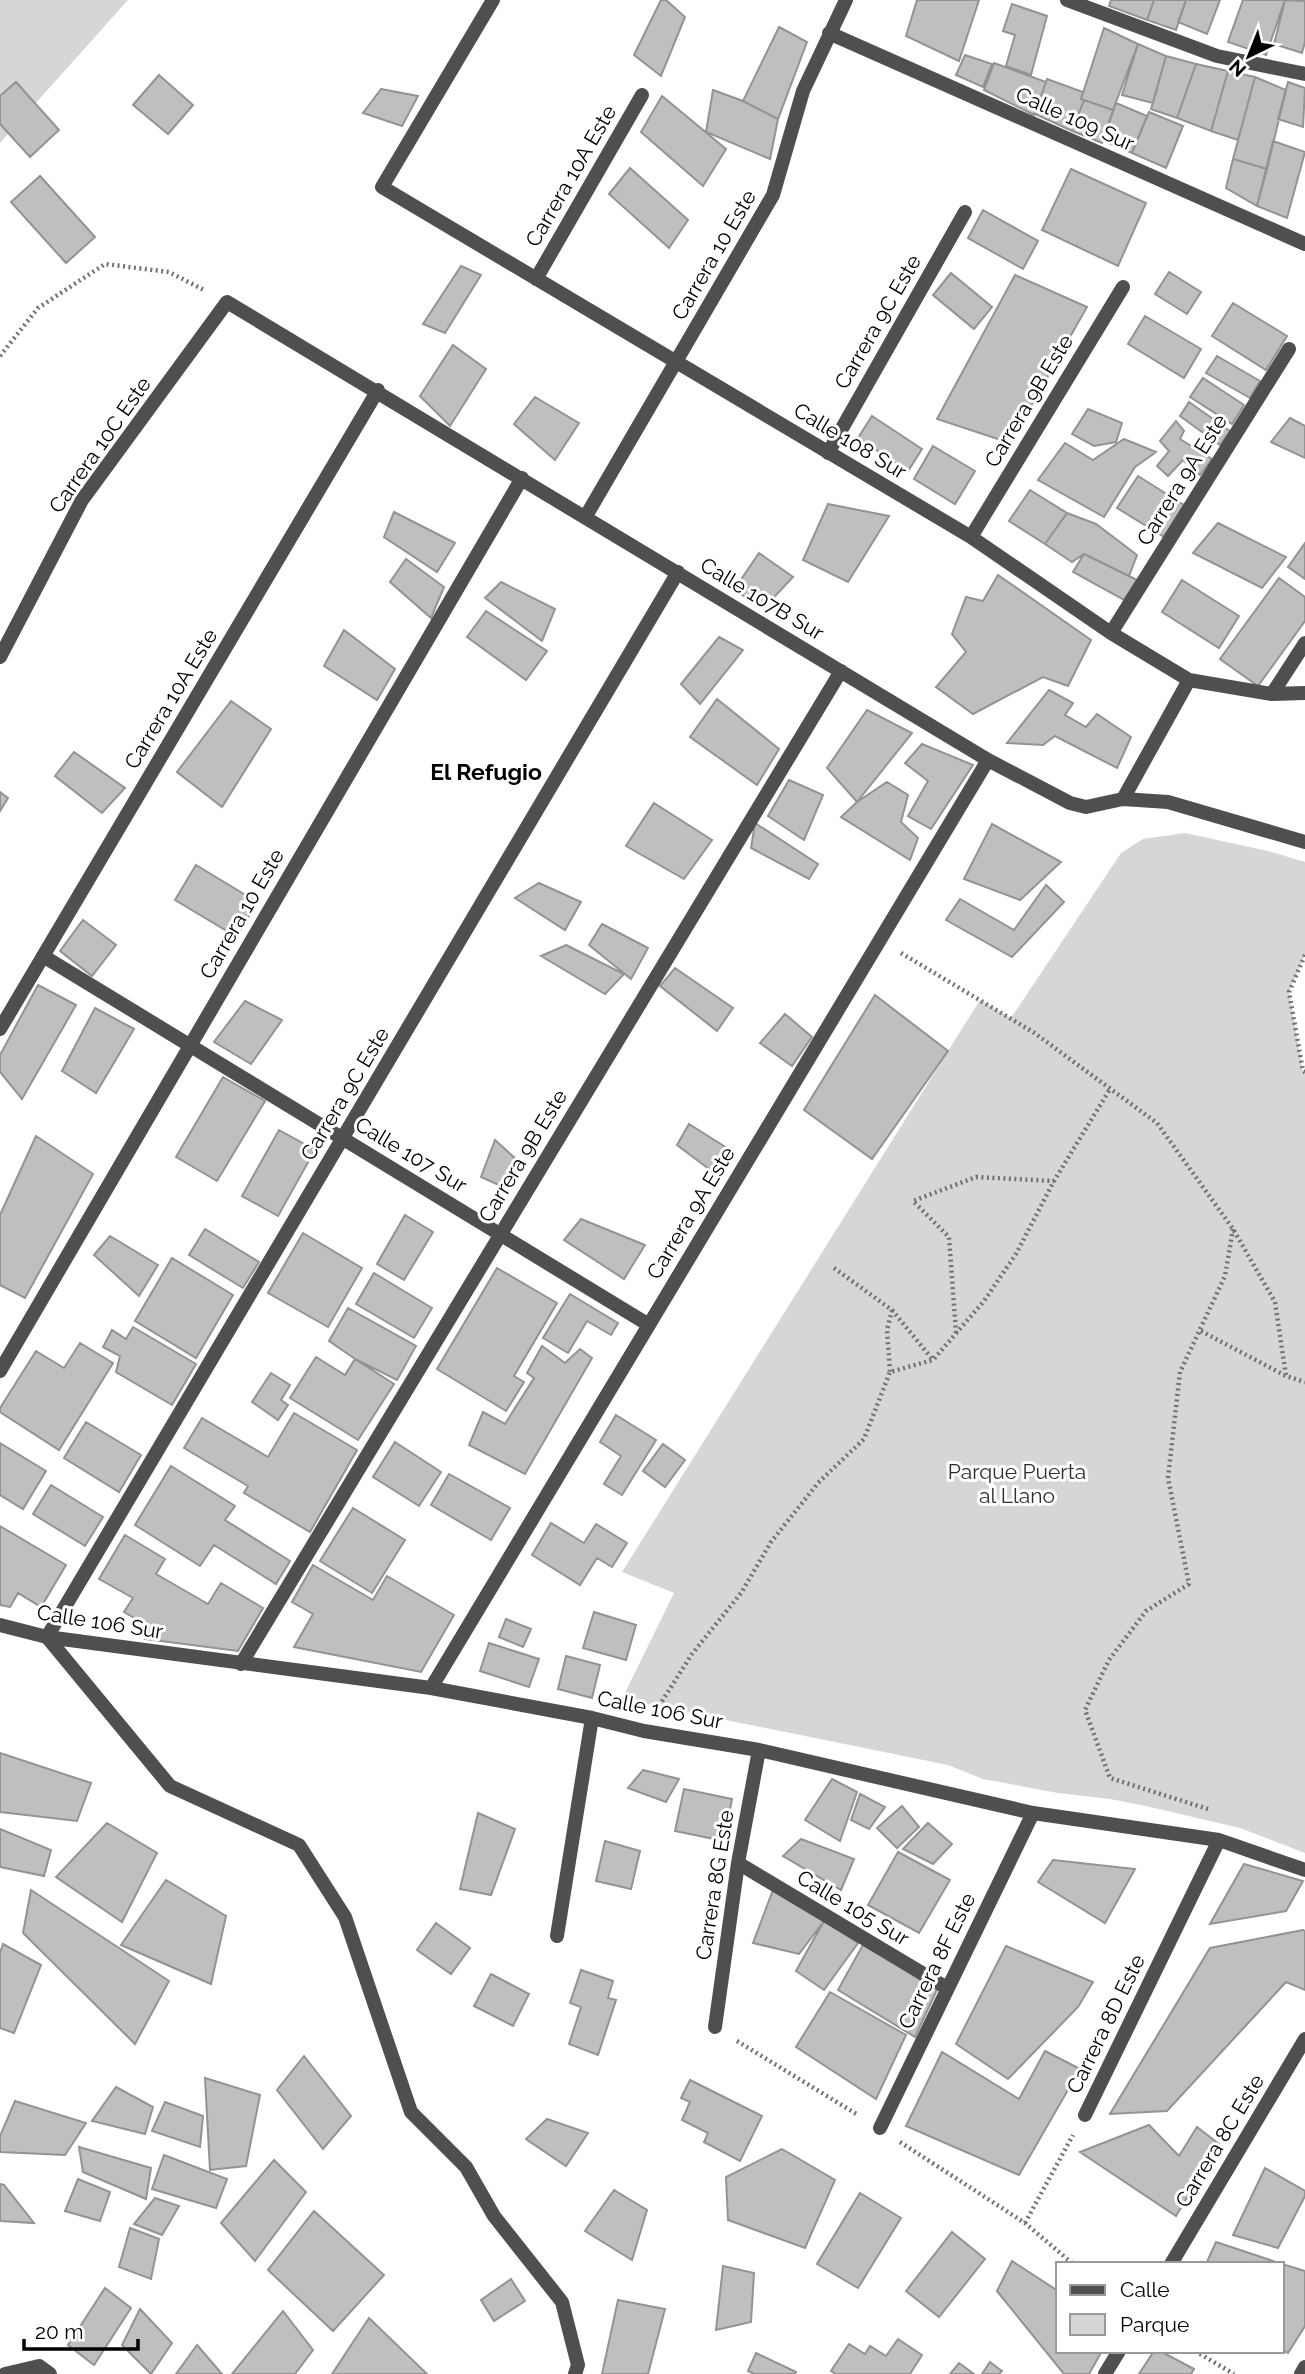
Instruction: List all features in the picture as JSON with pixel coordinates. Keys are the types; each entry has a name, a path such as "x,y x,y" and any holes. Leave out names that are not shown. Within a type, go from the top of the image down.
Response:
{"street":[{"name":"Calle 108 Sur","path":"493,0 382,187 971,537 1111,633 1189,680 1272,694 1305,693"},
{"name":"Carrera 10 Este","path":"586,516 773,195 803,91 846,0"},
{"path":"1068,0 1217,55 1305,75"},
{"name":"Calle 109 Sur","path":"829,33 1305,244"},
{"name":"Carrera 10A Este","path":"537,279 642,95"},
{"name":"Carrera 9C Este","path":"828,453 965,212"},
{"name":"Carrera 9B Este","path":"971,537 1123,288"},
{"name":"Calle 107B Sur","path":"227,302 378,390 988,760 1070,803 1086,807 1123,799 1168,802 1305,842"},
{"name":"Carrera 10C Este","path":"0,657 82,500 227,302"},
{"name":"Carrera 9A Este","path":"1111,633 1289,349"},
{"name":"Carrera 10A Este","path":"0,1029 378,390"},
{"name":"Carrera 10 Este","path":"0,1371 522,478"},
{"name":"Carrera 9C Este","path":"47,1637 678,572"},
{"path":"1272,694 1305,643"},
{"name":"Carrera 9B Este","path":"241,1664 841,671"},
{"path":"1123,799 1189,680"},
{"name":"Carrera 9A Este","path":"431,1688 988,760"},
{"name":"Calle 107 Sur","path":"43,956 649,1325"},
{"name":"Calle 106 Sur","path":"0,1625 47,1637 431,1688 592,1718 644,1731 759,1750 1033,1813 1219,1840 1305,1870"},
{"path":"47,1637 170,1786 299,1845 345,1917 411,2112 466,2167 494,2216 562,2302 578,2365 575,2374"},
{"path":"557,1936 592,1718"},
{"name":"Carrera 8G Este","path":"715,2028 738,1863 759,1750"},
{"name":"Carrera 8F Este","path":"880,2128 1033,1813"},
{"name":"Carrera 8D Este","path":"1085,2115 1219,1840"},
{"name":"Calle 105 Sur","path":"738,1863 947,1988"},
{"name":"Carrera 8C Este","path":"1172,2262 1305,2039"},
{"path":"1105,2374 1118,2353"},
{"path":"5,2374 39,2365 51,2374"},
{"path":"1301,2374 1305,2367"}],"path":[{"path":"0,356 37,308 105,264 169,272 227,302"},
{"path":"880,940 1033,1032 1157,1123 1233,1228 1275,1301 1286,1376"},
{"path":"1305,955 1289,992 1305,1072"},
{"path":"890,1372 933,1360 984,1301 1016,1254 1054,1181 1110,1089"},
{"path":"956,1334 949,1237 913,1201 976,1177 1054,1181"},
{"path":"1214,1811 1110,1777 1085,1710 1109,1660 1146,1611 1189,1584 1168,1478 1180,1372 1225,1276 1233,1228"},
{"path":"834,1268 892,1310 933,1360"},
{"path":"644,1731 692,1654 741,1593 771,1542 818,1483 864,1439 890,1372 887,1330 892,1310"},
{"path":"1201,1331 1286,1376 1305,1382"},
{"name":"Carrera 8D Este","path":"1025,2223 1085,2115"},
{"path":"1198,2353 1234,2374"}],"green space":[{"path":"0,0 128,0 0,143"},
{"name":"Parque Puerta al Llano","path":"1185,833 1305,862 1305,955 1289,992 1305,1072 1305,1853 1240,1828 1146,1806 983,1779 948,1765 622,1699 674,1593 622,1572 980,1000 1011,1018 1121,853 1143,839"}],"building":[{"path":"661,0 666,0 685,17 661,76 634,55"},
{"path":"917,0 979,0 959,61 906,36"},
{"path":"1111,0 1154,0 1147,20 1109,6"},
{"path":"1154,0 1186,0 1176,30 1147,20"},
{"path":"1186,0 1220,0 1207,34 1178,22"},
{"path":"1243,0 1285,0 1266,55 1228,42"},
{"path":"1285,0 1305,1 1305,42 1302,53 1274,44"},
{"path":"1012,4 1047,16 1031,75 1006,66 1015,35 1003,31"},
{"path":"779,27 807,42 778,119 743,101"},
{"path":"1104,28 1138,44 1113,110 1081,99"},
{"path":"1138,44 1166,56 1153,103 1122,95"},
{"path":"965,55 992,64 983,87 956,75"},
{"path":"1166,56 1196,64 1177,118 1151,109"},
{"path":"994,63 1046,82 1034,115 984,90"},
{"path":"1196,64 1228,71 1211,131 1177,118"},
{"path":"1228,71 1255,77 1238,140 1211,131"},
{"path":"159,75 193,105 168,134 133,105"},
{"path":"1255,77 1286,90 1267,169 1233,159"},
{"path":"1047,79 1083,92 1081,99 1084,100 1072,131 1035,114"},
{"path":"16,82 59,130 30,157 0,124 0,96"},
{"path":"1288,82 1305,88 1303,127 1278,119"},
{"path":"381,89 418,96 402,126 363,113"},
{"path":"713,90 743,101 778,119 770,159 706,132"},
{"path":"662,96 726,149 703,186 641,132"},
{"path":"1084,100 1113,110 1102,143 1072,131"},
{"path":"1116,103 1147,116 1132,153 1103,141"},
{"path":"1149,112 1183,126 1166,168 1132,153"},
{"path":"1273,141 1305,152 1287,218 1257,206"},
{"path":"1233,159 1267,169 1257,206 1226,188"},
{"path":"630,168 688,220 669,248 609,194"},
{"path":"1071,169 1146,203 1118,266 1042,230"},
{"path":"40,176 95,237 66,263 11,202"},
{"path":"983,210 1038,241 1023,269 968,238"},
{"path":"461,266 481,275 445,333 423,324"},
{"path":"1169,272 1201,292 1187,314 1155,294"},
{"path":"951,273 992,307 974,329 933,295"},
{"path":"1015,275 1087,307 1010,443 937,419"},
{"path":"1233,303 1287,336 1266,370 1212,336"},
{"path":"1145,316 1201,349 1184,378 1128,344"},
{"path":"453,345 486,369 450,426 420,396"},
{"path":"1217,356 1260,381 1250,398 1206,373"},
{"path":"1203,378 1244,405 1232,424 1190,397"},
{"path":"535,397 579,423 555,460 514,424"},
{"path":"1189,402 1230,431 1220,445 1180,416"},
{"path":"1088,409 1122,423 1116,442 1094,446 1072,434"},
{"path":"872,416 922,449 908,471 858,438"},
{"path":"1290,418 1305,426 1305,458 1271,442"},
{"path":"1176,421 1184,431 1180,439 1212,459 1200,475 1183,460 1168,476 1157,466 1169,451 1160,441"},
{"path":"1124,439 1156,452 1135,467 1104,517 1038,480 1065,443 1093,460"},
{"path":"933,446 975,471 955,504 914,479"},
{"path":"1138,476 1184,505 1164,537 1117,508"},
{"path":"1030,490 1067,513 1045,544 1009,521"},
{"path":"828,504 889,516 848,582 803,560"},
{"path":"394,512 455,543 437,572 384,537"},
{"path":"1067,513 1096,524 1137,555 1129,576 1084,554 1072,562 1045,544"},
{"path":"1218,523 1286,557 1262,588 1193,553"},
{"path":"1305,543 1305,579 1288,567"},
{"path":"759,553 793,577 764,608 734,590"},
{"path":"1084,554 1137,580 1124,600 1073,572"},
{"path":"406,559 444,587 431,618 390,582"},
{"path":"998,575 1091,640 1068,686 1043,677 973,714 936,687 966,652 952,634 966,597 983,601"},
{"path":"1279,578 1305,597 1305,621 1258,686 1220,659"},
{"path":"1182,580 1239,616 1219,648 1162,612"},
{"path":"501,582 555,609 542,641 485,598"},
{"path":"486,611 547,651 526,680 467,637"},
{"path":"344,630 395,669 377,700 324,666"},
{"path":"719,637 743,650 700,704 681,684"},
{"path":"1049,690 1073,703 1065,715 1086,727 1097,714 1131,737 1117,768 1055,736 1043,745 1007,743"},
{"path":"717,699 779,749 757,785 690,737"},
{"path":"231,701 271,729 222,807 177,772"},
{"path":"867,710 912,733 857,802 827,768"},
{"path":"922,744 973,765 931,829 908,816 928,781 905,763"},
{"path":"74,752 125,788 102,813 55,776"},
{"path":"789,780 823,795 804,840 768,816"},
{"path":"887,782 908,795 901,822 918,838 910,860 841,817 857,802"},
{"path":"0,792 8,798 0,811"},
{"path":"654,803 712,840 684,879 626,846"},
{"path":"755,823 818,864 809,879 751,848"},
{"path":"992,824 1061,862 1020,900 964,879"},
{"path":"196,865 257,902 237,937 175,900"},
{"path":"539,883 581,902 565,930 515,898"},
{"path":"1046,885 1064,902 1012,957 946,920 960,899 1014,930"},
{"path":"83,920 116,945 92,976 60,951"},
{"path":"602,924 648,948 631,979 589,945"},
{"path":"566,945 624,974 605,994 541,956"},
{"path":"675,968 733,1008 717,1031 660,986"},
{"path":"38,985 76,1005 22,1099 0,1072 0,1055"},
{"path":"875,995 948,1051 872,1159 804,1110"},
{"path":"245,1001 282,1020 251,1064 214,1042"},
{"path":"95,1008 134,1029 96,1093 62,1071"},
{"path":"785,1014 812,1037 792,1066 760,1043"},
{"path":"223,1077 265,1101 217,1181 176,1157"},
{"path":"689,1124 735,1153 721,1178 677,1145"},
{"path":"279,1130 315,1150 278,1216 242,1196"},
{"path":"36,1136 93,1174 25,1298 0,1285 0,1215"},
{"path":"495,1140 518,1161 503,1187 481,1177"},
{"path":"405,1215 433,1232 404,1280 377,1264"},
{"path":"581,1219 645,1245 624,1279 564,1240"},
{"path":"205,1229 259,1262 243,1288 189,1255"},
{"path":"303,1233 362,1268 328,1327 268,1293"},
{"path":"110,1236 158,1265 139,1296 94,1255"},
{"path":"172,1258 233,1295 196,1358 135,1321"},
{"path":"497,1268 557,1303 514,1376 524,1382 506,1411 437,1369"},
{"path":"374,1273 432,1308 414,1338 356,1304"},
{"path":"570,1294 618,1323 611,1335 587,1321 568,1353 543,1338"},
{"path":"348,1308 416,1346 397,1380 355,1359 329,1341"},
{"path":"133,1327 196,1364 172,1405 116,1372 120,1356 103,1347 112,1330 126,1339"},
{"path":"80,1343 113,1363 59,1450 0,1412 0,1408 36,1351 64,1368"},
{"path":"542,1346 565,1363 580,1349 592,1358 525,1474 469,1445 483,1412 505,1424 534,1378 527,1373"},
{"path":"316,1357 345,1375 355,1359 394,1384 358,1440 290,1398"},
{"path":"271,1373 290,1385 281,1400 288,1405 278,1420 252,1402"},
{"path":"294,1413 357,1450 310,1532 244,1493 248,1486 184,1448 202,1418 268,1457"},
{"path":"616,1415 656,1440 622,1495 604,1484 621,1456 600,1442"},
{"path":"86,1422 141,1455 119,1492 64,1458"},
{"path":"395,1442 441,1472 419,1506 373,1477"},
{"path":"0,1443 46,1471 23,1509 0,1495"},
{"path":"663,1444 685,1460 665,1487 643,1471"},
{"path":"171,1466 235,1506 225,1520 290,1561 276,1584 214,1545 200,1566 135,1525"},
{"path":"449,1474 510,1508 491,1540 431,1505"},
{"path":"51,1485 103,1517 85,1546 33,1514"},
{"path":"353,1508 405,1540 372,1593 320,1561"},
{"path":"551,1523 584,1543 596,1524 627,1543 612,1567 597,1558 580,1585 532,1555"},
{"path":"0,1526 66,1565 41,1607 18,1593 10,1607 0,1605"},
{"path":"125,1535 165,1559 156,1574 208,1604 221,1583 263,1608 238,1651 145,1639 151,1628 124,1612 133,1598 99,1579"},
{"path":"313,1565 373,1600 387,1576 454,1615 421,1672 294,1647 313,1614 292,1602"},
{"path":"594,1612 636,1625 626,1660 583,1648"},
{"path":"506,1619 531,1629 523,1647 499,1637"},
{"path":"489,1643 539,1659 529,1687 480,1671"},
{"path":"566,1656 600,1665 592,1698 558,1689"},
{"path":"0,1753 91,1783 77,1821 0,1812"},
{"path":"643,1770 679,1779 666,1802 628,1788"},
{"path":"832,1779 857,1792 840,1841 805,1820"},
{"path":"684,1789 732,1799 724,1841 675,1831"},
{"path":"860,1794 885,1807 869,1829 851,1820"},
{"path":"902,1806 919,1827 897,1848 877,1828"},
{"path":"478,1813 515,1829 491,1895 460,1889"},
{"path":"107,1823 157,1853 122,1922 56,1877"},
{"path":"928,1823 952,1844 933,1864 903,1849"},
{"path":"0,1829 51,1850 44,1876 0,1867"},
{"path":"801,1839 854,1859 841,1890 783,1856"},
{"path":"605,1841 640,1851 631,1889 596,1881"},
{"path":"898,1852 950,1880 919,1933 868,1905"},
{"path":"1053,1860 1135,1869 1105,1923 1038,1882"},
{"path":"1244,1864 1303,1881 1286,1911 1210,1924"},
{"path":"166,1880 226,1916 211,1984 121,1945"},
{"path":"31,1890 169,1981 135,2044 23,1933"},
{"path":"773,1890 824,1921 799,1954 753,1943"},
{"path":"824,1921 858,1943 824,1990 796,1971"},
{"path":"436,1923 470,1948 451,1974 417,1950"},
{"path":"1303,1930 1305,1990 1286,1982 1167,2111 1110,2114 1210,1948"},
{"path":"3,1944 41,1965 14,2033 0,2028 0,1953"},
{"path":"863,1945 937,1990 915,2037 838,1990"},
{"path":"1006,1946 1093,1982 1078,2007 1008,2079 956,2044"},
{"path":"581,1970 613,1981 608,1998 616,2000 598,2055 569,2044 581,2007 570,2003"},
{"path":"491,1974 529,1994 513,2026 474,2006"},
{"path":"830,1992 906,2035 876,2099 796,2047"},
{"path":"1045,2051 1080,2069 1019,2175 906,2126 942,2052 1019,2099"},
{"path":"304,2056 351,2116 323,2149 277,2090"},
{"path":"205,2078 260,2095 246,2166 210,2170"},
{"path":"690,2080 762,2116 740,2161 704,2142 708,2133 682,2120 690,2102 681,2098"},
{"path":"116,2087 153,2107 145,2134 92,2121"},
{"path":"15,2101 86,2123 65,2155 0,2152 0,2136"},
{"path":"165,2102 203,2116 200,2147 152,2131"},
{"path":"547,2119 588,2133 566,2166 526,2139"},
{"path":"1149,2125 1179,2156 1197,2127 1219,2144 1176,2216 1080,2152"},
{"path":"79,2147 151,2168 146,2199 83,2172"},
{"path":"782,2149 835,2180 805,2248 728,2220 726,2177"},
{"path":"164,2155 227,2179 216,2208 152,2189"},
{"path":"274,2160 306,2192 255,2261 221,2223"},
{"path":"1265,2168 1305,2191 1305,2196 1278,2248 1233,2235"},
{"path":"78,2179 110,2192 100,2221 65,2211"},
{"path":"0,2184 4,2185 34,2223 0,2221"},
{"path":"614,2190 647,2210 632,2260 585,2231"},
{"path":"860,2193 901,2218 858,2288 817,2264"},
{"path":"155,2198 179,2206 162,2235 134,2224"},
{"path":"314,2211 384,2275 333,2331 268,2270"},
{"path":"130,2228 159,2239 151,2279 119,2267"},
{"path":"952,2232 985,2259 939,2317 906,2291"},
{"path":"1216,2242 1276,2262 1207,2262"},
{"path":"1012,2261 1056,2290 1056,2353 1101,2353 1089,2374 1064,2374 997,2291"},
{"path":"1284,2265 1305,2271 1305,2326 1288,2353 1284,2351"},
{"path":"723,2266 754,2273 751,2322 716,2330"},
{"path":"511,2279 525,2301 494,2321 481,2300"},
{"path":"105,2288 131,2308 94,2365 68,2345"},
{"path":"618,2300 665,2309 648,2374 602,2374"},
{"path":"140,2309 172,2343 151,2374 122,2345"},
{"path":"283,2311 313,2350 295,2374 232,2374"},
{"path":"369,2318 427,2374 332,2374"},
{"path":"898,2339 922,2355 910,2374 836,2374 831,2371 849,2344 865,2354 870,2346 886,2356"},
{"path":"197,2345 222,2374 176,2374"},
{"path":"756,2353 796,2372 795,2374 754,2374 748,2371"},
{"path":"1153,2353 1164,2353 1194,2369 1191,2374 1139,2374"},
{"path":"990,2362 1002,2371 999,2374 982,2374"},
{"path":"959,2363 974,2374 950,2374"}],"district":[{"name":"El Refugio","path":"486,772"}]}
